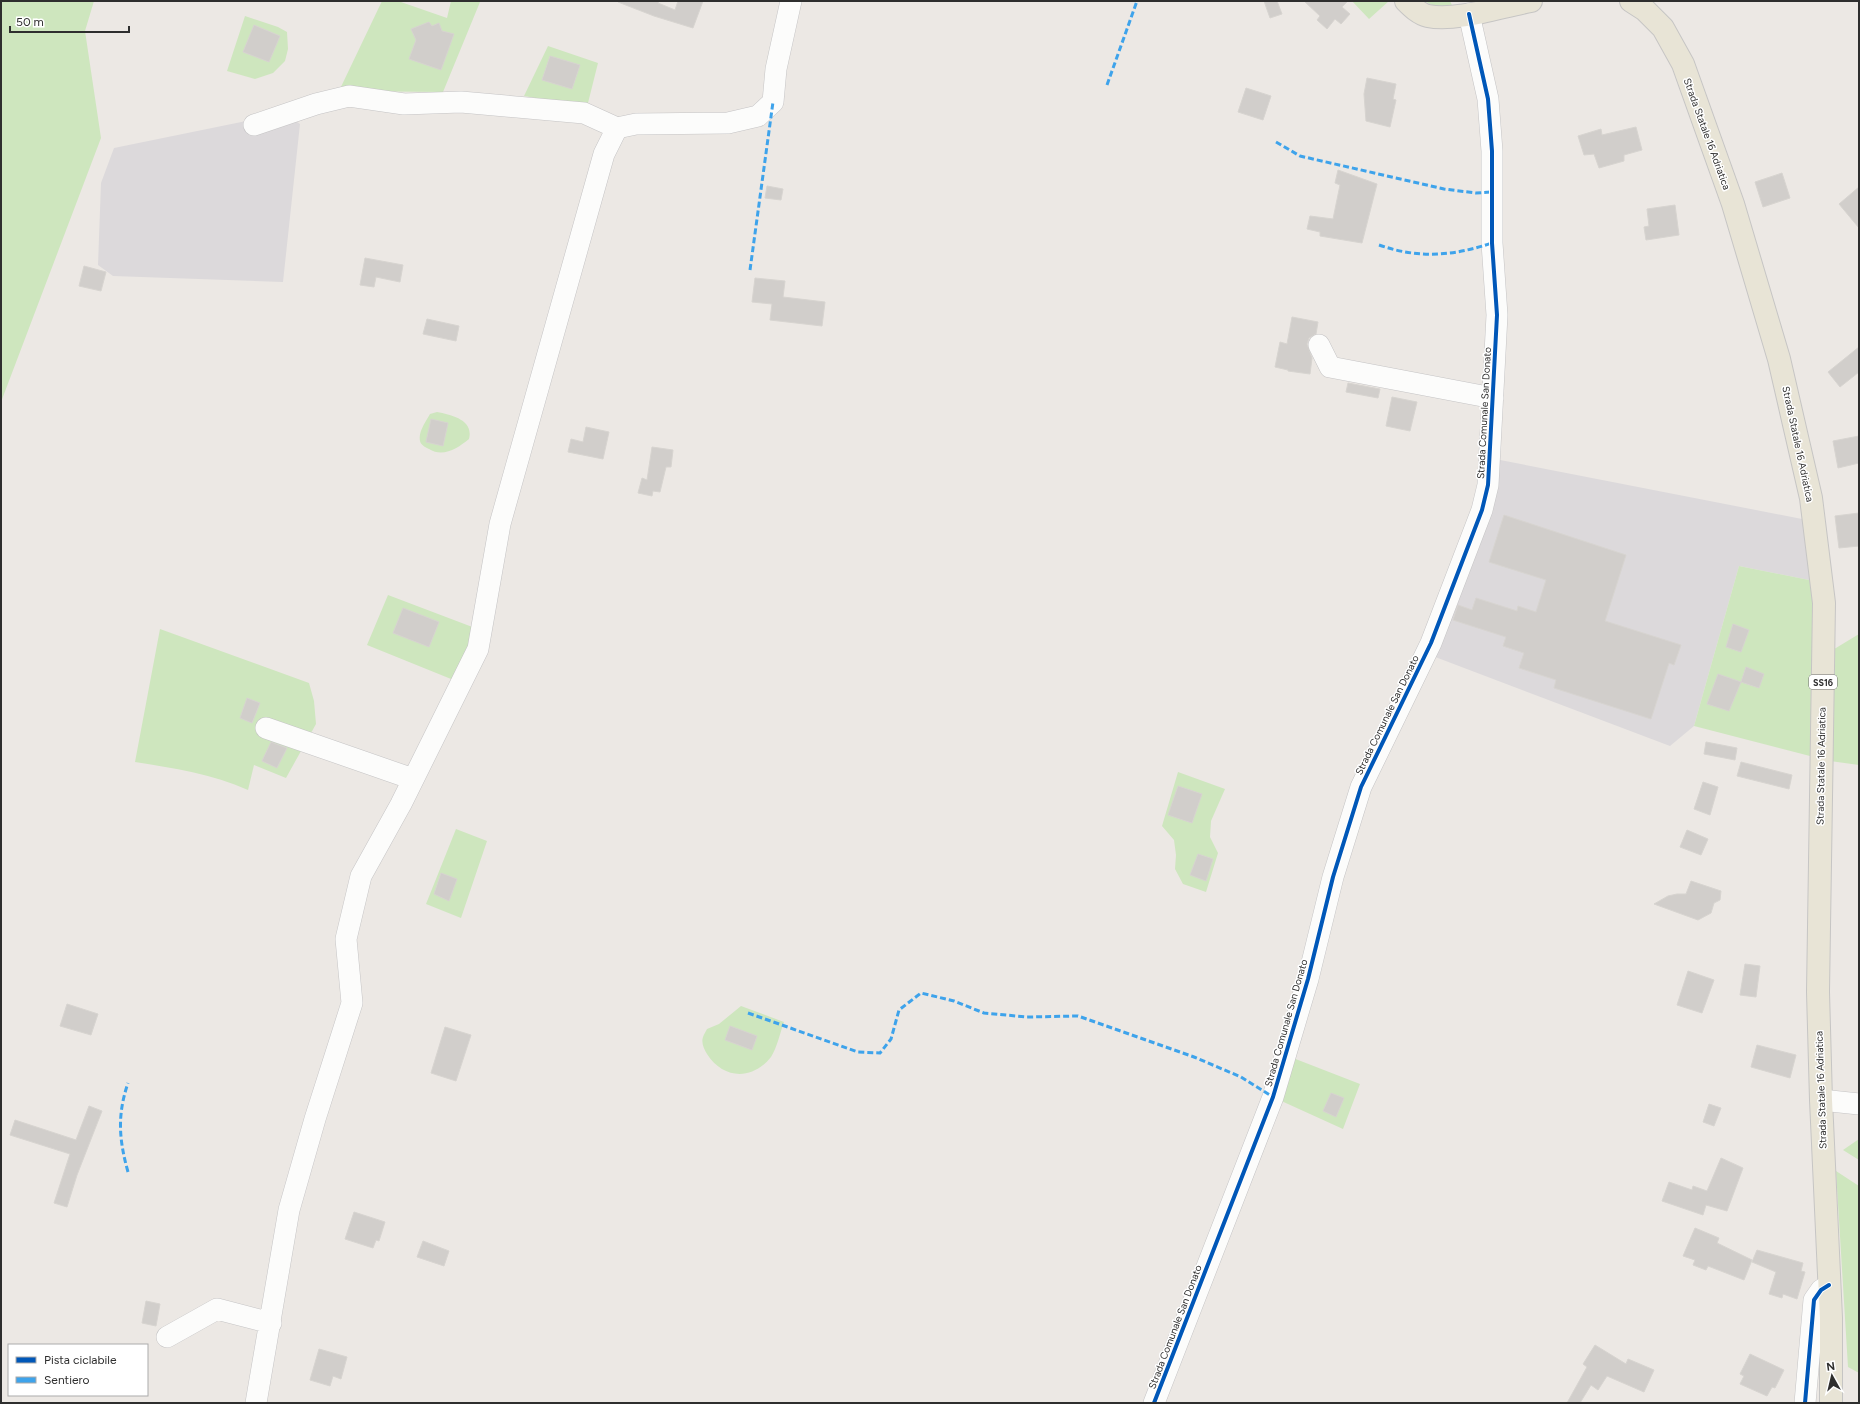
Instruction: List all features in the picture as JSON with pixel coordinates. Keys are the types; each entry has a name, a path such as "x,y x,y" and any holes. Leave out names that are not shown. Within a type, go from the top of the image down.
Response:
{"main road":[{"path":"1406,1 1413,9 1427,16 1443,18 1531,1"},
{"name":"Strada Statale 16 Adriatica","path":"1637,3 1663,28 1683,64 1730,197 1779,359 1811,498 1824,603 1818,992 1829,1285 1831,1403"}],"street":[{"path":"254,126 316,104 349,96 404,104 461,102 584,113 617,128 636,124 728,123 758,116 773,102 776,69 791,1"},
{"name":"Strada Comunale San Donato","path":"1154,1403 1273,1097 1308,979 1333,877 1361,787 1431,643 1482,510 1488,485 1497,315 1492,243 1492,151 1488,99 1469,14"},
{"path":"256,1403 271,1323 289,1210 315,1119 352,1003 346,939 361,876 413,779 478,649 500,524 604,154 617,128"},
{"path":"1319,345 1330,367 1493,398"},
{"path":"266,728 413,779"},
{"path":"1821,1100 1859,1104"},
{"path":"1805,1403 1814,1300 1821,1290 1829,1285"},
{"path":"167,1338 218,1309 271,1323"}],"shaded area":[{"path":"285,113 300,124 283,282 113,276 98,265 101,183 114,148"},
{"path":"1495,459 1807,520 1814,581 1739,566 1694,726 1670,746 1430,655"}],"green space":[{"path":"1,1 94,1 85,31 101,138 1,402"},
{"path":"382,1 398,1 447,18 451,1 480,2 443,92 339,91"},
{"path":"1352,1 1389,1 1369,19"},
{"path":"1424,1 1450,1 1452,5 1436,7"},
{"path":"245,16 278,27 287,32 288,49 285,61 273,73 255,79 227,71"},
{"path":"548,46 598,63 587,107 524,96"},
{"path":"437,412 455,417 465,423 470,433 469,439 460,446 445,452 434,452 423,446 420,441 421,430 430,414"},
{"path":"1739,566 1814,581 1810,756 1694,726"},
{"path":"388,595 475,628 456,681 367,645"},
{"path":"160,629 309,683 314,701 316,724 286,778 254,765 248,790 235,784 207,776 178,769 135,762"},
{"path":"1859,634 1859,765 1830,761 1831,651"},
{"path":"1178,772 1225,789 1211,821 1210,837 1218,853 1206,892 1183,884 1175,869 1176,855 1174,840 1162,826"},
{"path":"456,829 487,841 461,918 426,904"},
{"path":"741,1006 784,1022 777,1045 771,1057 755,1070 738,1074 721,1068 714,1062 706,1052 702,1041 707,1029 719,1024"},
{"path":"1293,1058 1360,1084 1343,1129 1277,1099"},
{"path":"1859,1139 1859,1160 1843,1150"},
{"path":"1836,1171 1859,1186 1859,1373 1848,1367"}],"building":[{"path":"618,1 659,1 658,3 675,10 678,1 703,1 693,28 654,16"},
{"path":"1264,1 1277,1 1282,14 1270,18"},
{"path":"1304,1 1348,1 1342,7 1350,14 1341,24 1335,19 1327,29 1317,20 1320,16"},
{"path":"429,22 432,26 439,23 442,31 454,34 441,70 409,59 416,40 411,29"},
{"path":"254,25 280,36 269,62 243,52"},
{"path":"550,56 580,65 572,89 542,80"},
{"path":"1367,78 1396,84 1393,99 1396,100 1390,127 1366,121 1364,94"},
{"path":"1246,88 1271,96 1263,120 1238,112"},
{"path":"1636,127 1642,150 1624,155 1624,161 1599,168 1594,154 1584,155 1578,136 1601,129 1602,135"},
{"path":"1338,170 1377,184 1362,243 1320,236 1320,232 1307,229 1310,216 1333,219 1340,185 1335,183"},
{"path":"1782,173 1790,198 1763,207 1755,182"},
{"path":"767,186 783,189 781,200 765,198"},
{"path":"1859,187 1859,228 1839,204"},
{"path":"1675,205 1679,235 1646,240 1644,227 1649,226 1647,209"},
{"path":"365,258 403,265 400,282 376,277 374,287 360,285"},
{"path":"84,266 106,272 101,291 79,286"},
{"path":"755,278 785,281 783,297 825,302 822,326 770,320 772,304 752,302"},
{"path":"1292,317 1318,322 1316,334 1309,338 1307,344 1312,358 1310,374 1288,371 1275,367 1280,342 1287,344"},
{"path":"427,319 459,326 456,341 423,334"},
{"path":"1859,347 1859,372 1840,387 1828,372"},
{"path":"1348,383 1380,389 1378,398 1346,392"},
{"path":"1392,397 1417,402 1410,431 1386,426"},
{"path":"431,419 448,423 443,446 426,442"},
{"path":"586,427 609,432 603,459 568,452 571,439 583,442"},
{"path":"1859,436 1859,463 1838,468 1833,441"},
{"path":"652,447 673,450 671,467 666,467 660,492 653,491 652,496 638,493 642,478 647,480"},
{"path":"1859,513 1859,546 1839,548 1835,516"},
{"path":"1504,515 1626,555 1605,621 1681,645 1674,665 1669,663 1651,719 1554,688 1556,680 1519,668 1524,653 1503,646 1506,637 1453,620 1458,605 1472,610 1476,598 1517,611 1518,606 1536,612 1546,580 1489,562"},
{"path":"403,608 439,622 429,647 393,633"},
{"path":"1733,624 1749,630 1741,652 1726,647"},
{"path":"1746,667 1764,674 1759,688 1741,682"},
{"path":"1718,674 1741,682 1729,711 1707,704"},
{"path":"247,698 260,703 252,723 240,718"},
{"path":"271,742 287,748 277,768 262,761"},
{"path":"1706,742 1737,748 1735,760 1704,754"},
{"path":"1741,762 1792,775 1789,789 1737,776"},
{"path":"1703,782 1718,787 1710,815 1694,809"},
{"path":"1178,786 1202,794 1192,823 1168,815"},
{"path":"1687,830 1708,839 1701,855 1680,847"},
{"path":"1198,854 1213,859 1206,881 1190,875"},
{"path":"441,873 457,879 449,901 434,894"},
{"path":"1691,881 1721,891 1720,900 1714,903 1711,913 1698,920 1654,904 1668,896 1686,894"},
{"path":"1745,964 1760,966 1756,997 1740,995"},
{"path":"1688,971 1714,980 1702,1013 1677,1005"},
{"path":"67,1004 98,1014 91,1035 60,1026"},
{"path":"730,1026 757,1036 752,1050 725,1040"},
{"path":"445,1027 471,1035 456,1081 431,1073"},
{"path":"1757,1045 1796,1055 1790,1078 1751,1067"},
{"path":"1331,1093 1344,1098 1336,1117 1323,1111"},
{"path":"1709,1104 1721,1108 1714,1126 1703,1122"},
{"path":"89,1106 102,1111 77,1175 67,1207 54,1203 70,1154 10,1135 15,1120 76,1140"},
{"path":"1721,1158 1743,1168 1727,1211 1706,1205 1703,1215 1662,1201 1669,1182 1692,1190 1693,1186 1707,1191"},
{"path":"354,1212 385,1222 379,1241 376,1240 373,1248 345,1239"},
{"path":"1695,1228 1719,1238 1717,1243 1752,1260 1744,1280 1708,1266 1706,1270 1693,1265 1695,1260 1683,1256"},
{"path":"423,1241 449,1251 444,1266 417,1257"},
{"path":"1757,1250 1803,1263 1801,1271 1805,1272 1797,1299 1783,1294 1782,1298 1769,1294 1776,1272 1752,1262"},
{"path":"146,1301 160,1304 156,1326 142,1323"},
{"path":"1595,1345 1626,1364 1628,1359 1654,1370 1644,1392 1607,1376 1598,1390 1591,1385 1580,1403 1567,1403 1587,1367 1583,1364"},
{"path":"319,1349 347,1357 341,1379 333,1376 330,1386 310,1380"},
{"path":"1750,1354 1784,1370 1775,1388 1772,1387 1767,1396 1740,1384 1744,1376 1740,1374"}],"marked path":[{"path":"1107,85 1137,1"},
{"path":"750,270 773,102"},
{"path":"1276,142 1300,156 1444,189 1476,193 1492,192"},
{"path":"1379,245 1408,252 1436,254 1464,251 1492,243"},
{"path":"748,1013 858,1052 880,1053 891,1039 899,1010 921,993 954,1001 984,1013 1027,1017 1078,1016 1194,1057 1241,1077 1273,1097"},
{"path":"128,1083 122,1106 120,1128 128,1172"}],"cycle path":[{"path":"1154,1403 1273,1097 1308,979 1333,877 1361,787 1431,643 1482,510 1488,485 1497,315 1492,243 1492,151 1488,99 1469,14"},
{"path":"1805,1403 1814,1300 1821,1290 1829,1285"}]}
